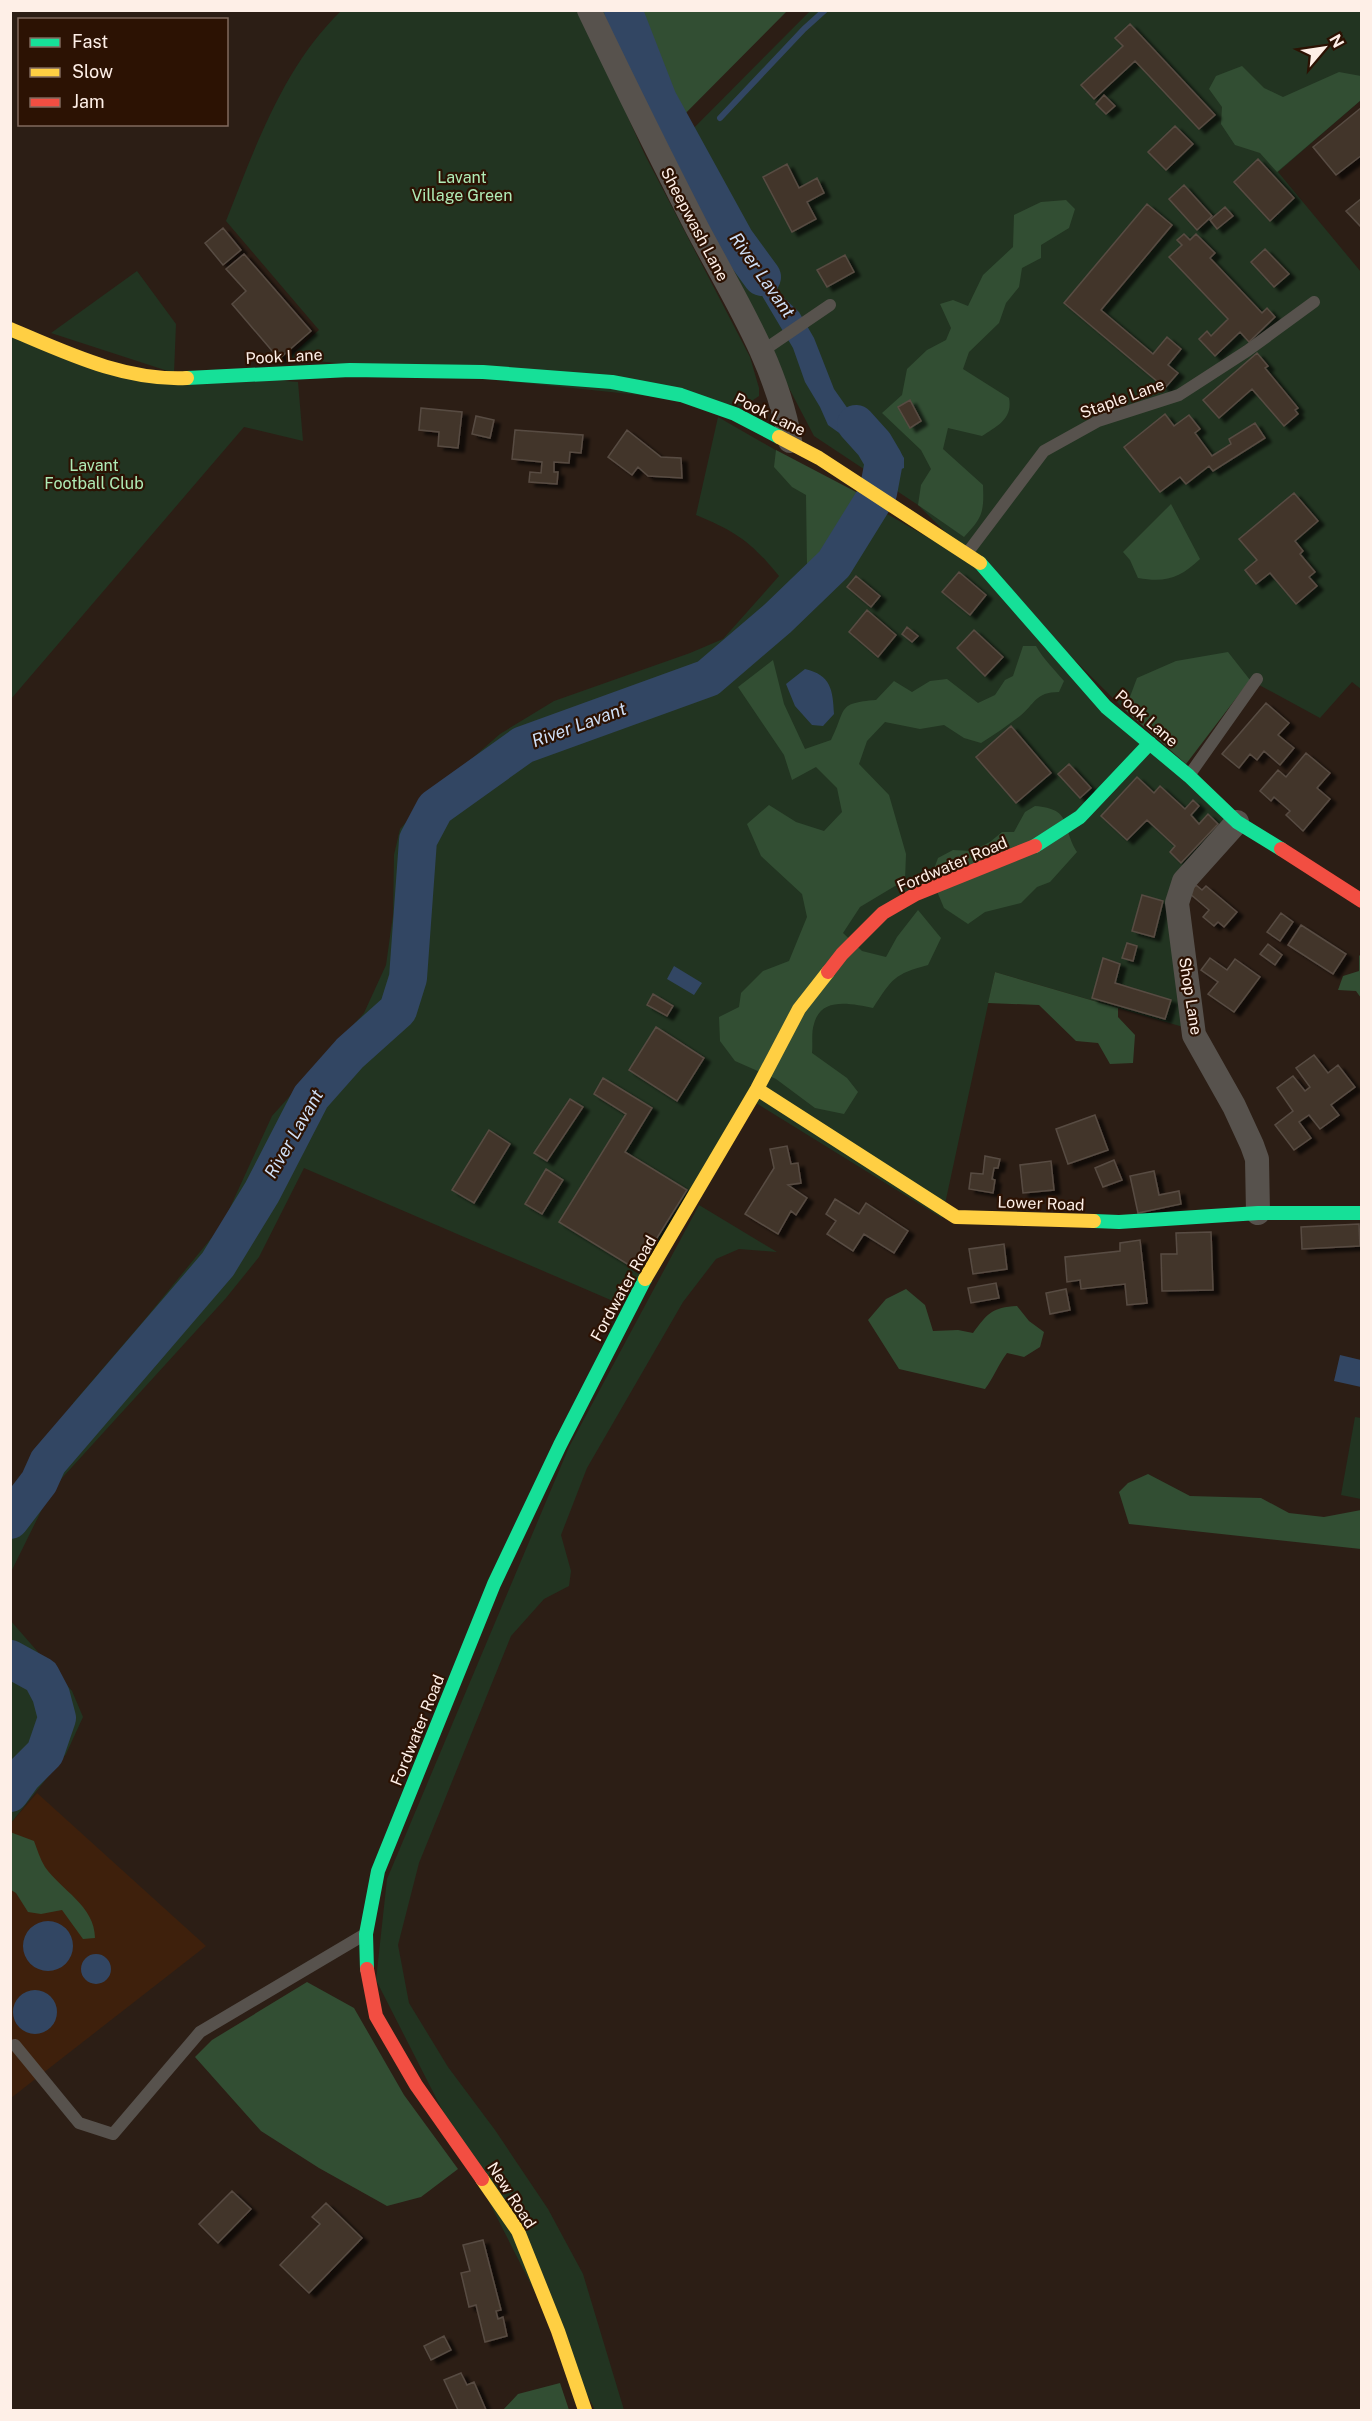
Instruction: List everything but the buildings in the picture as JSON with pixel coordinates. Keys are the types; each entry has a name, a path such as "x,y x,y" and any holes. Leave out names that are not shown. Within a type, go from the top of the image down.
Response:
{"street":[{"name":"Sheepwash Lane","path":"589,10 656,150 770,346 790,441"},
{"name":"Pook Lane","path":"10,329 81,359 128,373 164,379 350,370 483,372 612,382 681,395 735,414 790,441 861,483 980,561 1107,706 1189,776 1237,822 1362,901"},
{"name":"Fordwater Road","path":"376,2016 367,1978 366,1934 378,1871 494,1584 560,1445 640,1288 758,1089 799,1009 842,954 883,913 916,894 1040,844 1080,817 1150,743"},
{"name":"Shop Lane","path":"1237,822 1184,881 1177,903 1194,1035 1234,1106 1257,1159 1258,1214"},
{"name":"Lower Road","path":"758,1089 956,1217 1119,1222 1258,1214 1362,1213"},
{"name":"New Road","path":"376,2016 416,2085 518,2230 558,2331 585,2410"}],"lane":[{"name":"Staple Lane","path":"968,553 1044,451 1098,421 1179,395 1247,351 1314,302"},
{"path":"770,346 830,305"},
{"path":"1189,776 1257,679"},
{"path":"15,2045 79,2122 113,2134 200,2032 366,1934"}],"shaded area":[{"path":"37,1793 206,1946 11,2098 11,1823"}],"green space":[{"name":"Lavant Village Green","path":"341,11 580,11 645,155 750,357 759,396 744,406 288,358 319,330 226,221 260,137 287,83 321,33"},
{"path":"596,11 787,11 658,141"},
{"path":"810,11 1361,11 1361,100 1278,172 1361,272 1361,689 1352,682 1320,718 1250,680 1125,710 918,505 814,436 667,155"},
{"path":"1242,66 1264,88 1283,97 1339,72 1361,76 1361,100 1277,172 1260,153 1235,145 1221,124 1222,107 1209,89 1216,76"},
{"path":"1066,200 1075,209 1069,228 1041,245 1041,258 1022,268 1019,287 1006,303 999,323 969,352 963,369 1009,398 1010,405 1003,421 982,436 948,428 943,449 983,485 981,514 964,537 918,505 921,485 931,469 921,450 882,413 902,395 907,369 927,350 946,340 951,328 940,304 953,300 968,306 983,275 1013,247 1014,215 1041,202"},
{"path":"137,271 176,324 174,373 51,333"},
{"name":"Lavant Football Club","path":"11,336 79,365 298,382 303,441 244,427 11,699"},
{"path":"718,417 976,565 1231,823 1183,879 1190,1029 995,972 942,1218 756,1103 620,1304 304,1168 259,1257 226,1298 62,1478 43,1507 11,1572 11,1504 40,1461 74,1402 222,1225 272,1116 364,1013 386,965 393,915 394,855 400,829 436,790 500,734 554,701 723,639 779,576 742,539 696,515"},
{"path":"776,450 881,505 824,585 807,566 806,495 792,487 774,467"},
{"path":"1171,504 1200,559 1186,571 1172,578 1157,580 1138,578 1130,560 1123,552"},
{"path":"1023,646 1036,646 1064,681 1059,692 1040,696 1020,716 981,743 964,738 944,725 920,729 885,722 867,741 859,764 889,795 906,854 905,880 860,907 843,933 862,951 886,957 897,937 918,910 941,938 928,965 908,971 895,979 873,1008 838,1004 823,1009 818,1015 814,1024 812,1053 847,1078 858,1092 844,1114 815,1108 776,1079 735,1061 720,1041 719,1017 739,1007 741,993 763,971 789,961 807,917 802,894 761,856 747,824 769,805 796,822 824,831 842,812 837,788 816,767 792,780 784,755 738,687 773,660 784,704 805,749 831,740 844,709 854,703 876,700 894,681 912,692 930,681 947,679 978,703 995,695 1005,680 1013,676"},
{"path":"1228,652 1250,680 1186,764 1125,710 1137,678 1176,661"},
{"path":"1035,806 1047,808 1061,815 1077,852 1050,882 1037,887 1021,903 985,912 968,924 944,908 931,877 938,858 953,850 972,851 990,842 1002,832 1014,832 1025,812"},
{"path":"1361,954 1361,998 1356,991 1338,990 1343,976 1359,971"},
{"path":"995,972 1118,1008 1118,1017 1135,1035 1133,1063 1110,1064 1098,1043 1076,1041 1039,1005 988,1003"},
{"path":"699,1205 777,1252 739,1249 716,1259 683,1302 587,1468 561,1535 571,1571 569,1586 544,1599 511,1636 419,1863 398,1945 409,2003 448,2067 495,2130 548,2209 583,2274 624,2410 595,2410 376,1980 387,1879 569,1447"},
{"path":"906,1289 925,1305 933,1331 958,1330 973,1333 991,1313 1002,1308 1017,1306 1029,1321 1044,1332 1040,1347 1024,1357 1007,1353 985,1389 899,1369 868,1320 886,1299"},
{"path":"1355,1417 1361,1418 1361,1499 1341,1495"},
{"path":"1148,1474 1190,1496 1261,1498 1289,1513 1324,1517 1361,1510 1361,1549 1129,1524 1119,1492 1128,1483"},
{"path":"10,1620 72,1691 83,1717 66,1754 11,1823"},
{"path":"10,1832 34,1841 45,1867 76,1899 89,1917 94,1927 95,1938 83,1939 62,1910 41,1914 28,1912 16,1893 11,1890"},
{"path":"307,1982 354,2008 404,2095 458,2169 421,2197 387,2206 319,2168 261,2131 195,2057 212,2040"},
{"path":"560,2383 569,2410 503,2410 518,2394"}],"water":[{"path":"732,234 740,237 784,298 799,312 814,338 834,389 848,409 899,450 904,458 904,468 894,472 828,425 805,382 793,348 732,245"},
{"path":"805,669 820,675 831,691 834,714 823,726 812,725 795,706 786,684"},
{"path":"674,966 702,983 694,995 667,979"},
{"path":"1340,1355 1361,1360 1361,1387 1334,1381"},
{"path":"53,1921 66,1928 72,1936 72,1956 66,1964 58,1970 43,1971 30,1964 24,1956 23,1941 30,1928 38,1922"},
{"path":"96,1954 102,1955 110,1963 110,1975 102,1983 96,1984 90,1983 82,1975 81,1969 82,1963 90,1955"},
{"path":"35,1990 50,1997 57,2012 50,2027 35,2034 20,2027 13,2012 20,1997"}],"waterway":[{"name":"River Lavant","path":"623,10 658,100 735,240 762,277"},
{"path":"720,118 804,29 825,10"},
{"name":"River Lavant","path":"10,1520 39,1482 48,1462 218,1264 262,1192 311,1097 350,1053 398,1010 408,978 418,840 435,808 523,745 708,678 778,618 834,564 878,493 884,461 874,444 856,424"},
{"name":"River Lavant","path":"10,1659 41,1676 51,1695 57,1718 45,1753 23,1775 10,1793"}],"traffic: fast":[{"path":"187,378 350,370 483,372 612,382 681,395 735,414 779,437"},
{"path":"980,563 1106,707 1189,776 1237,822 1281,849"},
{"path":"1035,846 1080,817 1150,743"},
{"path":"1094,1221 1119,1222 1258,1213 1362,1213"},
{"path":"367,1969 366,1934 378,1871 494,1584 560,1445 645,1279"}],"traffic: slow":[{"path":"10,329 96,364 141,375 187,378"},
{"path":"779,437 819,458 980,563"},
{"path":"645,1279 757,1089 799,1009 828,972"},
{"path":"757,1089 956,1217 1094,1221"},
{"path":"482,2179 518,2231 558,2331 585,2410"}],"traffic: jam":[{"path":"828,972 842,954 883,913 916,894 1035,846"},
{"path":"1281,849 1362,901"},
{"path":"367,1969 376,2016 416,2085 482,2179"}]}
